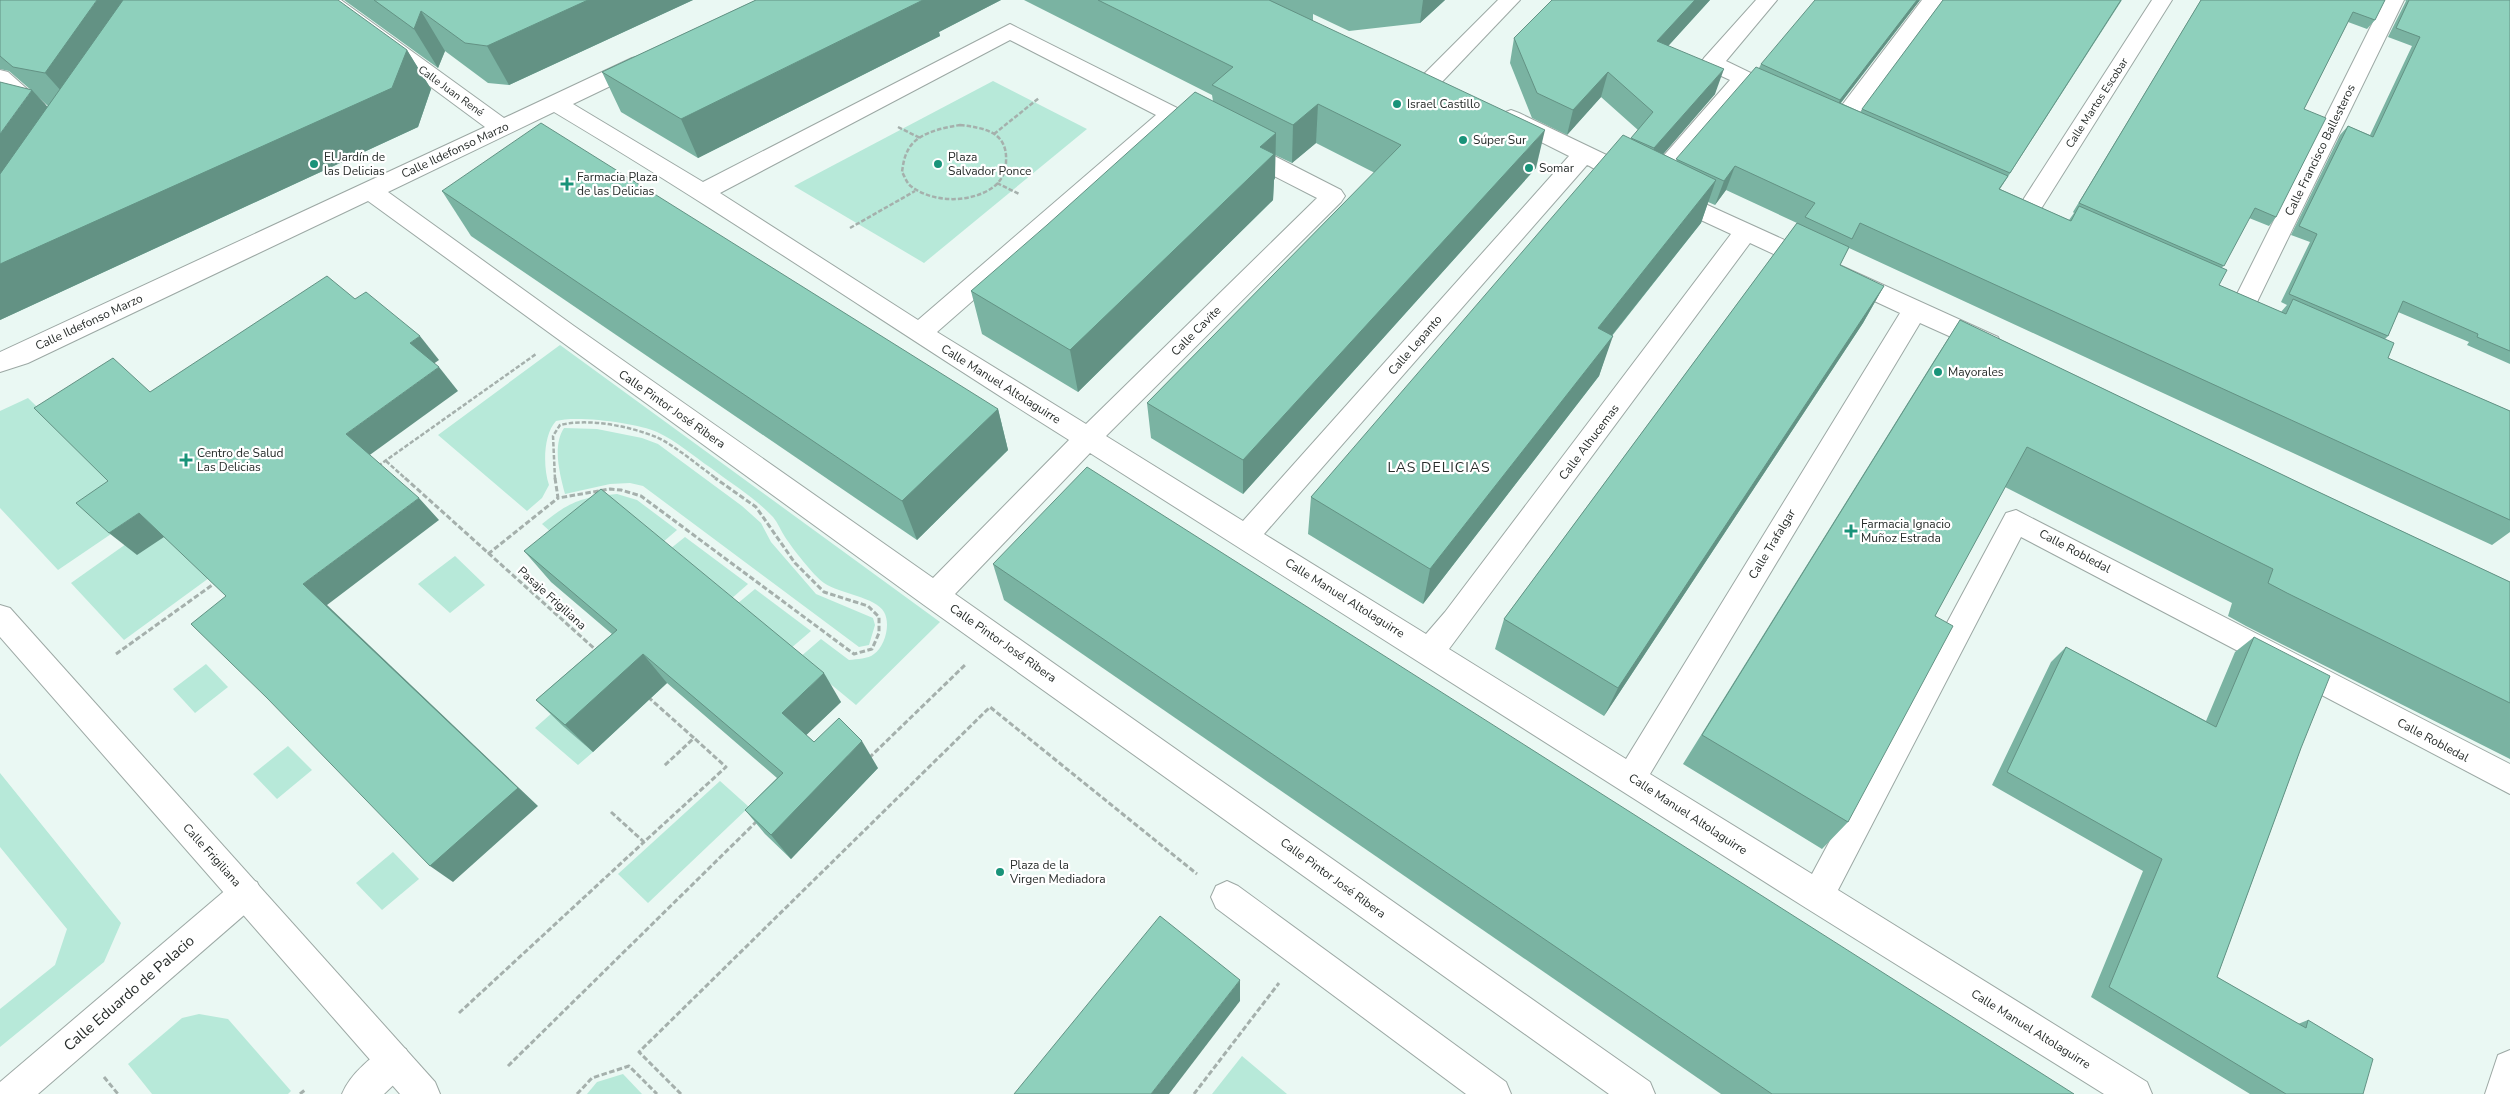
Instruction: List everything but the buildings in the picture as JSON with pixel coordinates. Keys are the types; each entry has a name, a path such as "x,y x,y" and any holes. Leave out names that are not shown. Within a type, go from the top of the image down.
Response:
{"street":[{"name":"Calle Juan René","path":"327,0 502,128"},
{"path":"1456,92 1422,75 1510,0"},
{"path":"1768,0 1712,63 1796,102"},
{"path":"1841,122 1933,0"},
{"name":"Calle Martos Escobar","path":"2031,206 2162,0"},
{"name":"Calle Francisco Ballesteros","path":"2246,300 2394,0"},
{"path":"701,193 1010,31 1172,114 919,333"},
{"name":"Calle Ildefonso Marzo","path":"0,362 19,356 661,54"},
{"path":"0,77 41,114 60,118"},
{"path":"1650,186 1743,79"},
{"name":"Calle Manuel Altolaguirre","path":"555,103 701,193 919,333 1430,651 1817,897 2135,1094"},
{"path":"1490,108 1745,232 2013,355"},
{"name":"Calle Cavite","path":"934,596 1088,438 1333,196 1172,114"},
{"name":"Calle Lepanto","path":"1245,537 1584,154"},
{"name":"Calle Pintor José Ribera","path":"369,190 565,333 934,596 1638,1094"},
{"name":"Calle Alhucemas","path":"1430,651 1467,605 1745,232"},
{"name":"Calle Trafalgar","path":"1631,778 1915,310"},
{"name":"Calle Robledal","path":"1817,897 2016,521 2510,780"},
{"name":"Calle Frigiliana","path":"0,617 246,892 423,1094"},
{"name":"Calle Eduardo de Palacio","path":"12,1094 246,892"},
{"path":"1227,897 1494,1094"},
{"path":"359,1094 394,1061"},
{"path":"2502,1094 2510,1067"}],"path":[{"path":"994,134 1039,98"},
{"path":"960,126 974,126 994,134 1006,146 1009,159 1007,171 997,183 983,192 966,199 938,199 915,191 906,181 902,170 903,159 909,147 932,131 960,126"},
{"path":"898,127 920,138"},
{"path":"997,183 1019,194"},
{"path":"850,228 915,191"},
{"path":"370,472 565,333"},
{"path":"488,554 558,498 572,497 596,490 619,489 641,496 854,654 872,649 879,633 879,617 868,606 824,592 795,563 756,507 657,436 617,426 572,422 560,425 553,436 555,488 558,498"},
{"name":"Pasaje Frigiliana","path":"386,461 598,653"},
{"path":"116,654 219,580"},
{"path":"867,760 967,663"},
{"path":"459,1013 726,767 642,692"},
{"path":"681,1094 639,1052 990,707 1227,897"},
{"path":"664,766 694,738"},
{"path":"611,812 644,842"},
{"path":"508,1066 763,815"},
{"path":"1194,1094 1302,953"},
{"path":"577,1094 592,1078 629,1066 656,1094"},
{"path":"104,1077 118,1094"},
{"path":"300,1094 306,1089"}],"green space":[{"path":"993,81 1087,129 924,263 794,186"},
{"path":"560,345 940,622 856,705 799,658 821,639 849,660 872,656 881,646 886,634 887,622 884,612 880,607 866,599 824,583 798,555 773,517 759,504 678,444 648,429 592,419 556,421 549,434 545,452 549,485 542,498 527,511 438,435"},
{"path":"28,398 136,504 114,532 58,570 0,508 0,411"},
{"path":"564,428 597,429 642,438 658,444 742,506 761,523 771,542 816,594 873,618 875,625 869,645 859,647 643,486 630,483 610,484 565,494 558,461 558,443"},
{"path":"617,494 637,500 677,530 663,542 573,552 542,524 560,510 576,502"},
{"path":"167,535 209,578 124,640 71,583 126,544"},
{"path":"685,537 748,584 731,599 670,549"},
{"path":"455,556 485,585 450,613 418,584"},
{"path":"755,589 811,631 790,649 737,604"},
{"path":"206,664 228,687 195,713 173,689"},
{"path":"587,682 630,718 621,726 593,702 565,727 593,752 578,765 535,728"},
{"path":"288,746 312,770 277,799 253,774"},
{"path":"0,773 121,923 104,962 0,1047 0,1009 55,965 67,929 0,847"},
{"path":"720,781 749,807 648,903 618,874"},
{"path":"393,852 419,879 382,910 356,883"},
{"path":"199,1014 228,1019 291,1091 288,1094 152,1094 128,1064 182,1018"},
{"path":"1242,1056 1287,1094 1212,1094"},
{"path":"623,1074 642,1094 587,1094 597,1082"}],"place":[{"name":"Israel Castillo","path":"1397,104"},
{"name":"Súper Sur","path":"1463,140"},
{"name":"El Jardín de las Delicias","path":"314,164"},
{"name":"Plaza Salvador Ponce","path":"938,164"},
{"name":"Somar","path":"1529,168"},
{"name":"Farmacia Plaza de las Delicias","path":"567,184"},
{"name":"Mayorales","path":"1938,372"},
{"name":"Centro de Salud Las Delicias","path":"186,460"},
{"name":"Farmacia Ignacio Muñoz Estrada","path":"1851,531"},
{"name":"Plaza de la Virgen Mediadora","path":"1000,872"}],"district":[{"name":"LAS DELICIAS","path":"1439,467"}]}
